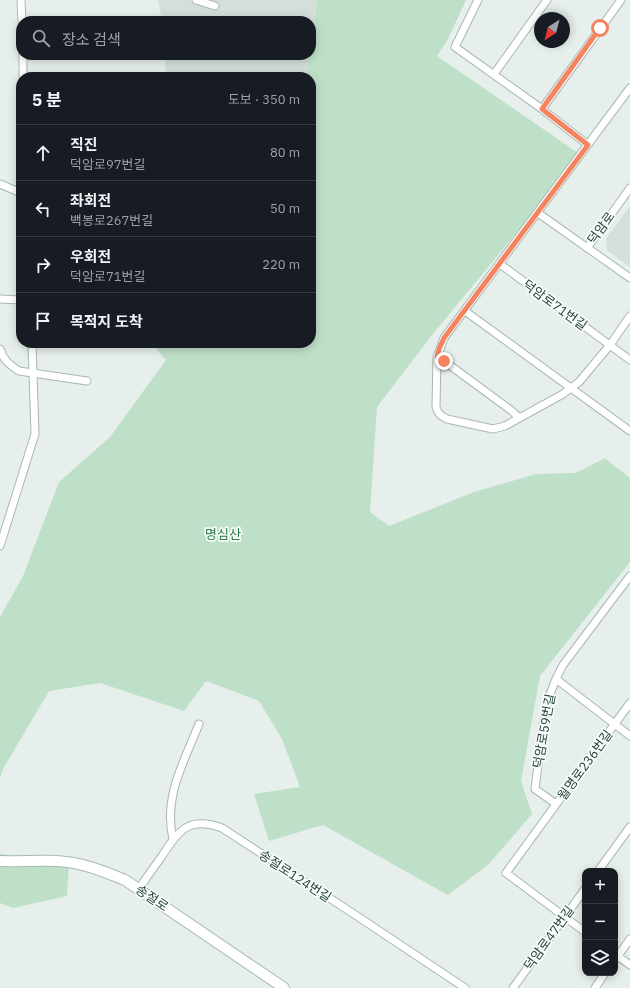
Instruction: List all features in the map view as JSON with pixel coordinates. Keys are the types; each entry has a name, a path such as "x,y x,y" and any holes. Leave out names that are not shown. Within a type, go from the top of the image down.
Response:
{"street":[{"path":"21,0 22,16"},
{"path":"196,0 215,6"},
{"path":"478,0 455,47 542,109 588,145"},
{"path":"494,74 547,0"},
{"path":"542,109 621,0"},
{"path":"23,60 23,72"},
{"path":"630,88 444,338 437,357 437,412 442,417 493,429 505,426 572,388 579,382 610,345 630,316"},
{"path":"0,184 16,191"},
{"name":"덕암로","path":"587,248 630,188"},
{"name":"덕암로","path":"538,213 630,278"},
{"name":"덕암로71번길","path":"500,264 630,360"},
{"path":"0,299 16,300"},
{"path":"465,311 630,430"},
{"path":"0,546 3,528 35,434 32,348"},
{"path":"0,349 4,359 19,371 87,381"},
{"path":"437,357 512,411 519,418"},
{"name":"덕암로59번길","path":"556,804 535,789 543,725 550,694 563,665 630,576"},
{"name":"월명로236번길","path":"556,679 630,736"},
{"name":"월명로236번길","path":"564,916 506,873 630,703"},
{"path":"173,839 170,822 173,788 199,724"},
{"name":"송절로124번길","path":"139,889 173,839 182,830 190,825 199,823 210,824 222,828 465,988"},
{"path":"600,868 630,827"},
{"name":"송절로","path":"0,861 61,862 78,864 104,871 125,880 284,988"},
{"name":"덕암로47번길","path":"512,988 582,892"},
{"path":"564,916 582,930"},
{"path":"618,954 630,939"},
{"path":"618,958 630,965"},
{"path":"595,988 603,976"}],"shaded area":[{"path":"158,0 312,0 317,2 315,16 161,16"},
{"path":"165,60 308,60 307,72 167,72 165,69"},
{"path":"630,206 630,267 607,250 606,239"}],"green space":[{"name":"명심산","path":"312,0 466,0 448,39 437,56 581,155 432,335 377,407 370,512 389,526 474,492 536,474 576,473 605,458 630,478 630,562 540,676 521,781 532,814 489,864 448,895 323,825 269,841 254,794 300,787 282,739 259,701 206,681 184,711 100,683 49,691 3,769 0,778 0,617 23,576 59,482 110,437 166,360 155,348 316,348 316,72 307,72 308,60 316,60 315,16 317,2"},
{"path":"0,854 69,863 67,896 13,908 0,903"}],"route":[{"path":"444,361 437,357 444,338 588,145 542,109 600,28"}]}
